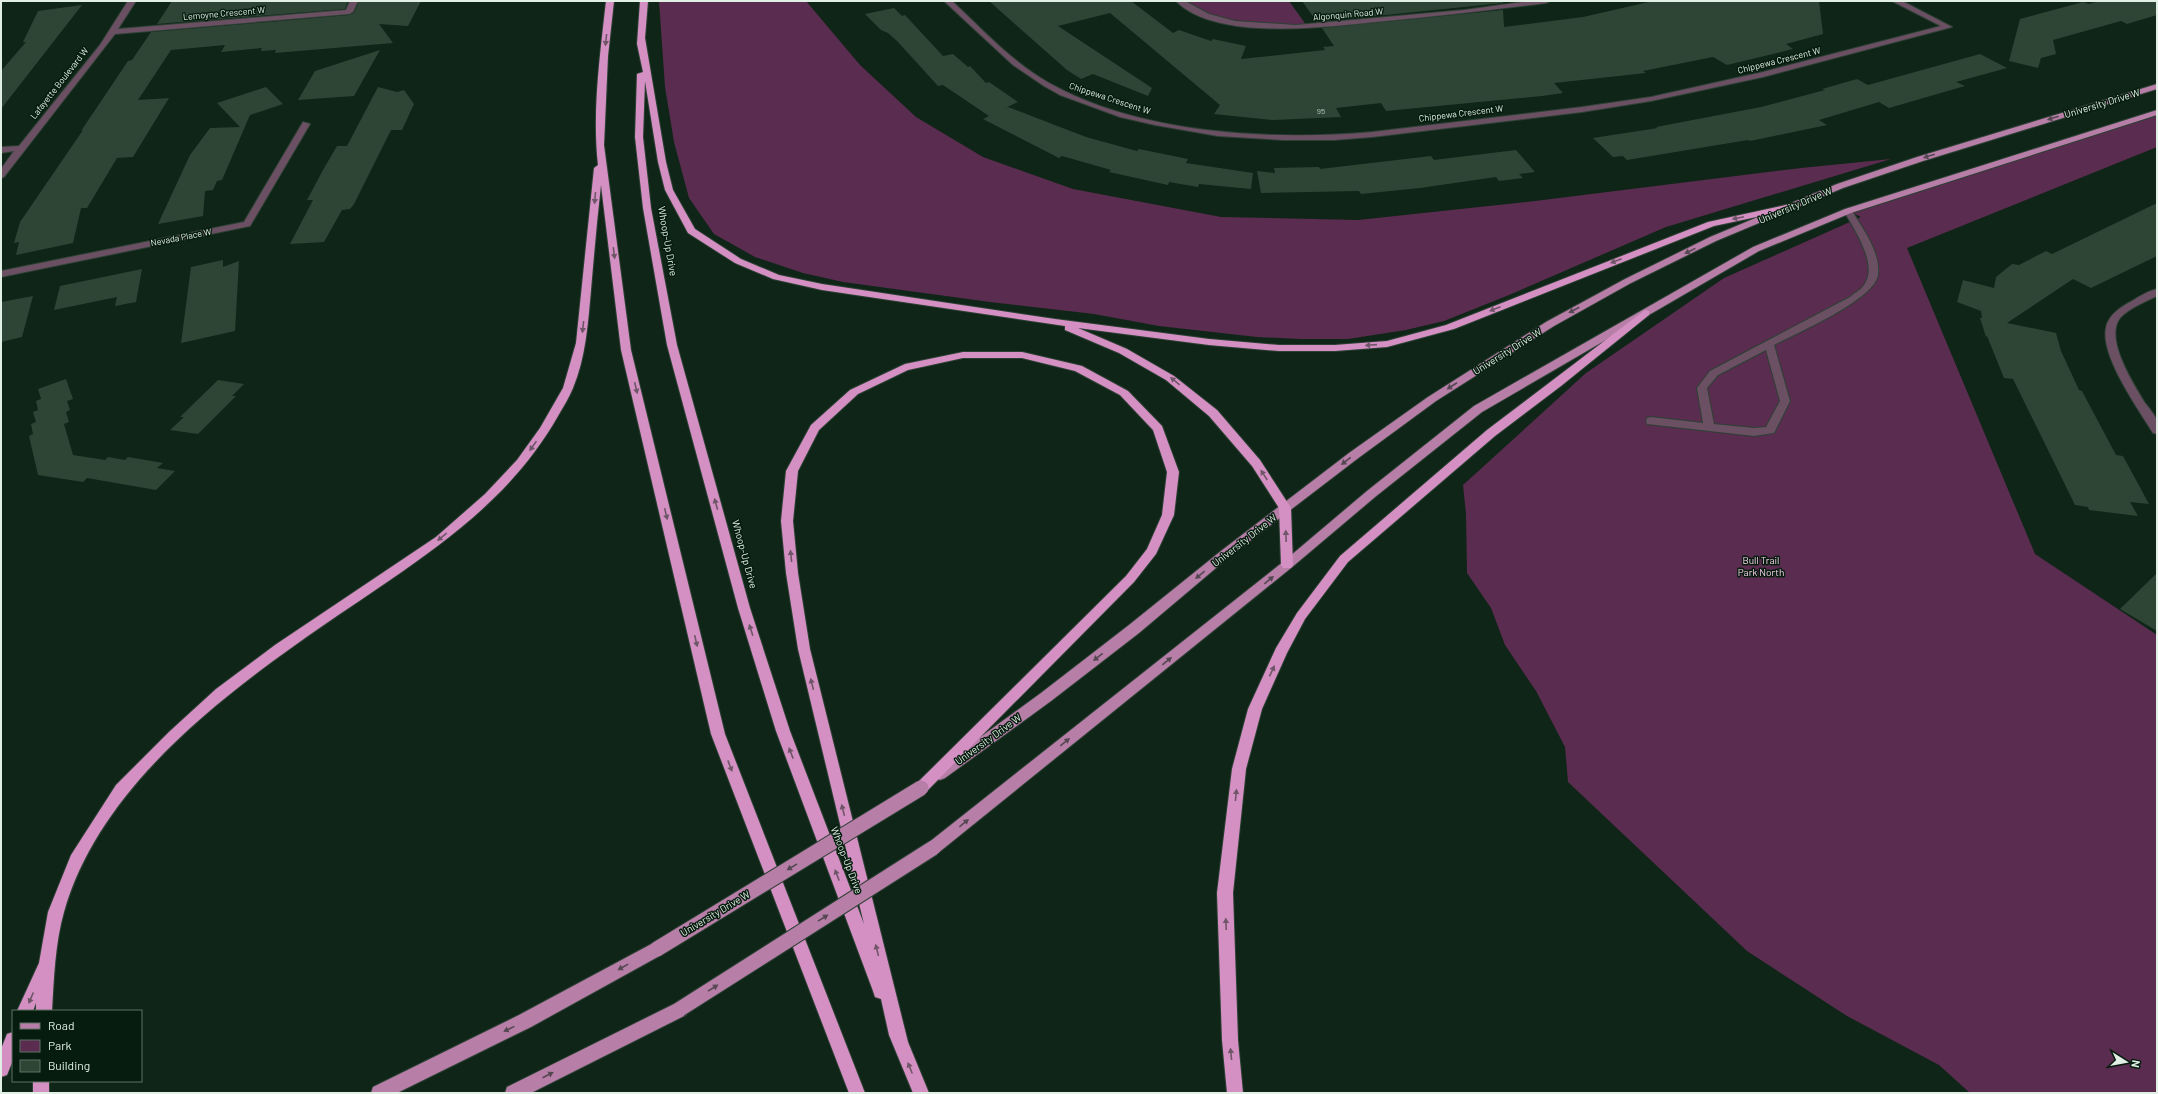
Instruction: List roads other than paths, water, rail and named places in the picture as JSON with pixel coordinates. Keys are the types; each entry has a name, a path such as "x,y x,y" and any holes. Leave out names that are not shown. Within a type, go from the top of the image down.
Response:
{"highway":[{"path":"44,1010 47,960 56,912 78,855 121,789 174,736 221,693 280,649 440,540 499,486 521,463 544,430 568,388 581,343 600,145 604,56 610,1"},
{"name":"Whoop-Up Drive","path":"644,1 641,36 642,86 639,137 647,208 672,345 744,608 783,731 900,1042 921,1093"},
{"path":"641,36 665,176 669,190 691,231 738,261 776,277 822,287 1055,322 1209,342 1279,348 1335,348 1387,344 1450,327 1711,224 1790,207"},
{"path":"600,145 626,350 718,734 857,1093"},
{"path":"1236,1093 1230,1040 1225,893 1239,769 1255,709 1281,652 1301,616 1344,559 1491,432 1557,384 1645,313"},
{"path":"1055,322 1123,351 1170,378 1213,413 1256,463 1285,508 1287,565"},
{"path":"900,1042 804,649 792,573 787,521 792,471 815,428 854,392 905,367 963,355 1022,355 1078,368 1124,393 1158,428 1173,472 1168,515 1152,551 1130,579 921,788"},
{"path":"25,1010 47,960"},
{"path":"1,1069 12,1042"},
{"path":"41,1082 41,1093"}],"main road":[{"name":"University Drive W","path":"379,1093 525,1021 657,948 921,788 1052,692 1353,456 1432,400 1550,324 1628,281 1713,239 1840,186 1920,159 2157,86"},
{"path":"513,1093 680,1008 933,848 1287,565 1371,494 1478,409 1756,249 1848,211 2157,112"}],"street":[{"name":"Lafayette Boulevard W","path":"1,176 20,148 113,32 132,1"},
{"name":"Lemoyne Crescent W","path":"113,32 349,12 354,1"},
{"name":"Chippewa Crescent W","path":"948,1 1010,61 1032,76 1062,93 1094,105 1132,117 1173,127 1252,136 1317,138 1373,134 1588,108 1648,99 1760,76 1948,27 1896,1"},
{"name":"Algonquin Road W","path":"1180,1 1199,13 1219,20 1269,27 1296,27 1464,12 1546,1"},
{"name":"Nevada Place W","path":"1,274 248,224 306,124"},
{"path":"1,150 20,148"},
{"path":"1709,428 1702,388 1714,373 1853,299 1870,284 1874,267 1868,246 1848,211"},
{"path":"2157,292 2135,303 2114,319 2110,338 2116,361 2157,430"},
{"path":"1651,420 1709,428 1754,432 1770,430 1785,401 1769,344"}],"park label":[{"name":"Bull Trail Park North","path":"1761,566"}]}
